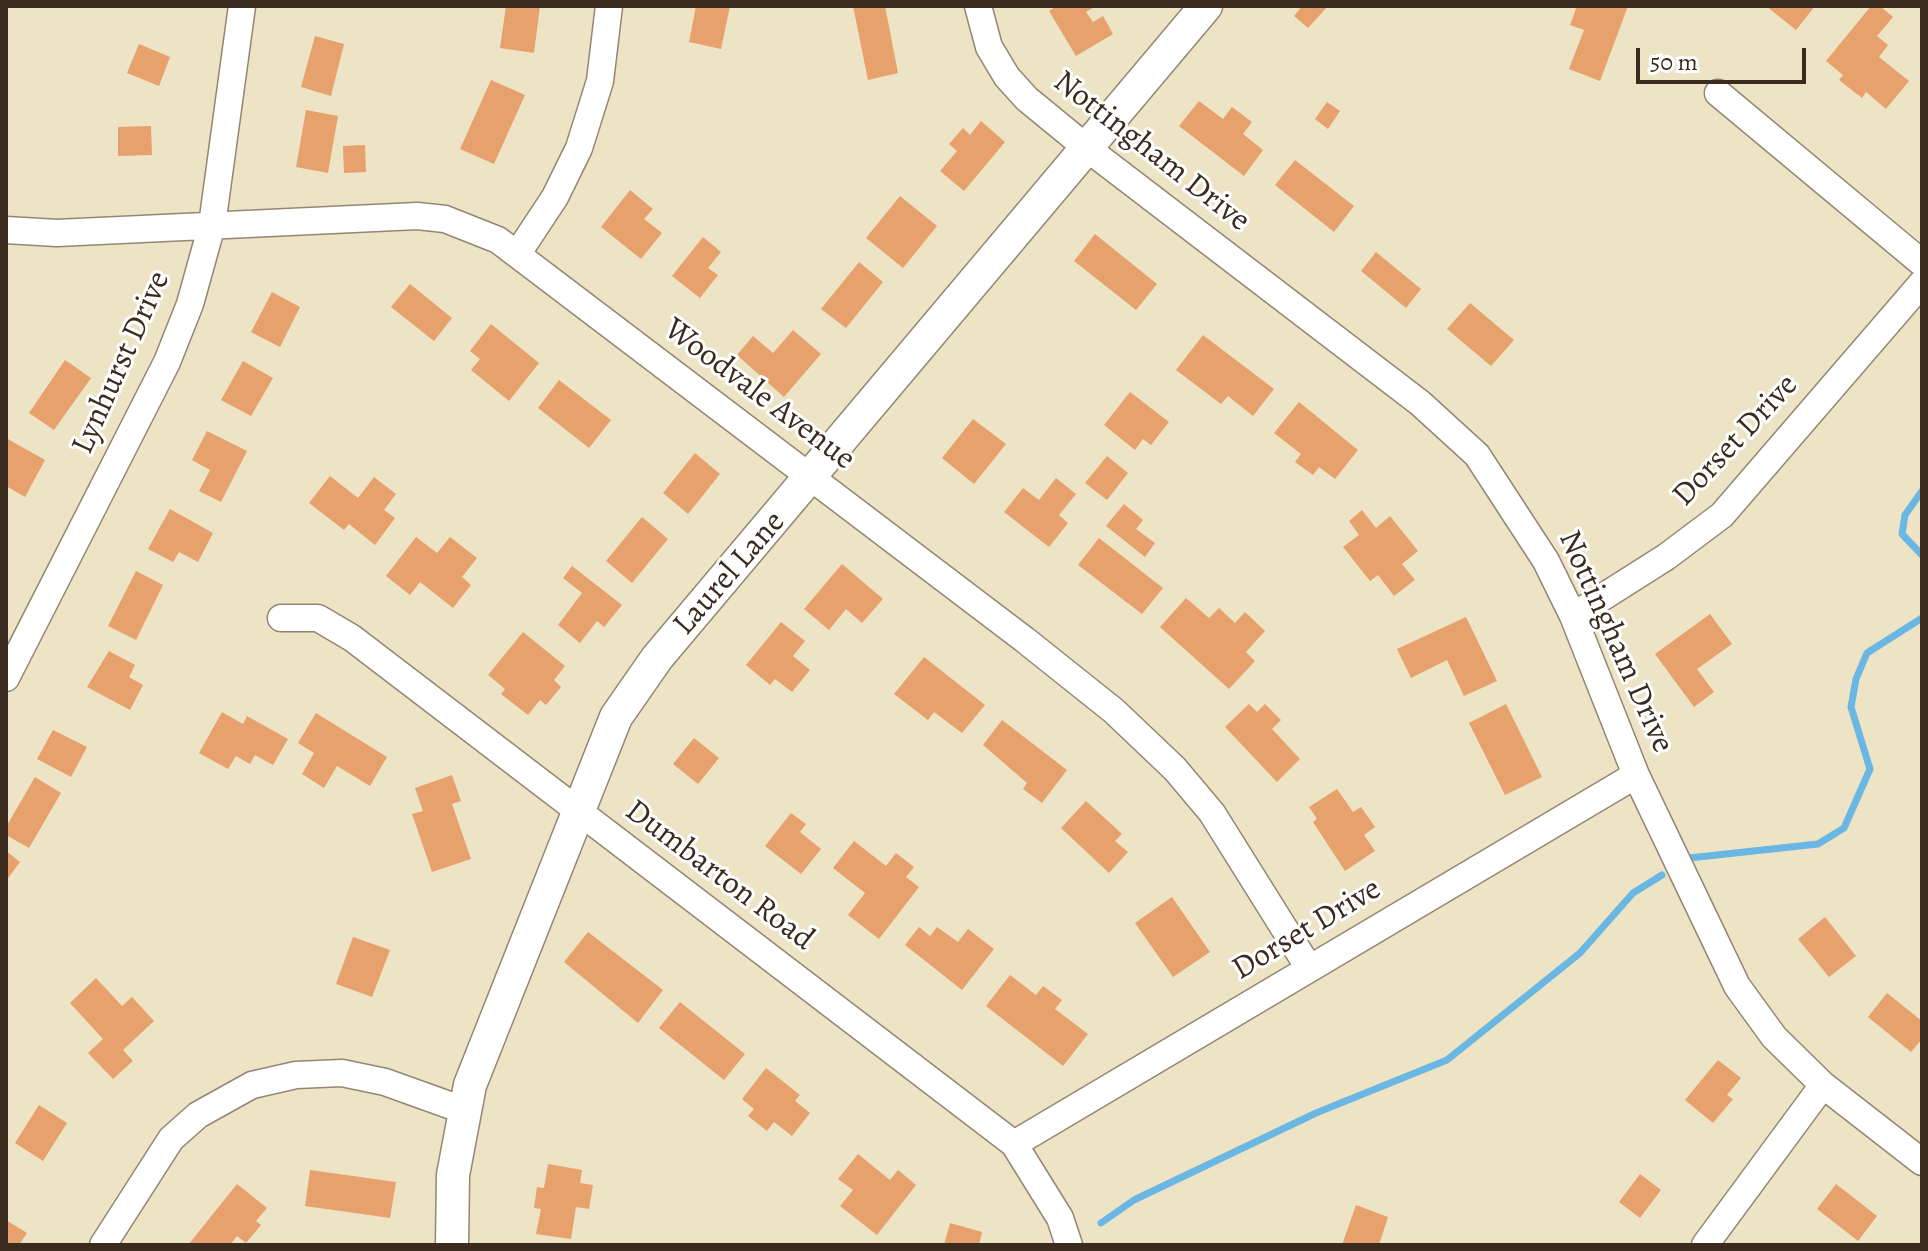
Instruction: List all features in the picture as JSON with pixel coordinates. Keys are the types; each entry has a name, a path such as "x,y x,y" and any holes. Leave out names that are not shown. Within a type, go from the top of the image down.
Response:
{"street":[{"name":"Lynhurst Drive","path":"6,678 167,362 190,304 212,225 242,6"},
{"path":"518,253 555,197 579,148 600,81 609,6"},
{"name":"Nottingham Drive","path":"978,6 989,47 1007,77 1088,149 1451,429 1498,482 1540,548 1573,616 1636,775 1737,986 1774,1037 1823,1085 1922,1162"},
{"name":"Laurel Lane","path":"452,1245 453,1175 463,1110 485,1042 616,717 657,658 1206,6"},
{"path":"1718,93 1922,263"},
{"name":"Woodvale Avenue","path":"6,230 57,233 417,216 463,225 518,253 1114,711 1175,769 1212,813 1309,968"},
{"name":"Dorset Drive","path":"1573,616 1666,557 1722,515 1922,283"},
{"name":"Dumbarton Road","path":"281,618 318,618 352,638 1014,1144 1060,1218 1069,1245"},
{"name":"Dorset Drive","path":"1014,1144 1636,775"},
{"path":"103,1245 171,1139 198,1115 252,1085 296,1075 342,1073 385,1082 463,1110"},
{"path":"1705,1245 1823,1085"}],"building":[{"path":"506,6 540,6 534,53 500,48"},
{"path":"696,6 730,6 721,49 689,42"},
{"path":"853,6 885,6 898,73 868,80"},
{"path":"1057,6 1096,6 1086,12 1093,22 1103,16 1113,34 1076,56 1049,11"},
{"path":"1302,6 1328,6 1308,28 1294,16"},
{"path":"1577,6 1628,6 1600,81 1569,69 1584,30 1570,25"},
{"path":"1766,6 1815,6 1796,30"},
{"path":"1871,6 1880,6 1893,17 1877,36 1888,45 1879,57 1909,81 1886,109 1866,92 1862,98 1839,80 1843,75 1826,61"},
{"path":"315,36 344,44 331,96 301,87"},
{"path":"139,44 170,57 159,86 127,73"},
{"path":"491,80 525,95 494,164 460,149"},
{"path":"1199,101 1223,119 1232,107 1252,122 1243,134 1263,150 1244,176 1179,126"},
{"path":"1327,102 1340,111 1328,129 1315,119"},
{"path":"306,110 338,116 328,173 296,167"},
{"path":"981,121 1005,142 964,191 940,171 957,151 949,144 963,128 970,135"},
{"path":"151,126 152,155 118,156 118,127"},
{"path":"365,145 366,172 344,173 343,146"},
{"path":"1295,160 1354,206 1334,232 1275,185"},
{"path":"630,190 653,209 644,219 662,233 641,259 601,227"},
{"path":"900,196 937,226 903,268 866,238"},
{"path":"1095,234 1157,284 1136,310 1074,261"},
{"path":"703,237 721,252 708,268 718,275 700,298 672,276"},
{"path":"1376,252 1421,289 1406,308 1361,271"},
{"path":"859,262 883,282 846,328 821,309"},
{"path":"410,284 452,318 434,341 391,307"},
{"path":"272,292 300,307 280,347 251,332"},
{"path":"1470,303 1514,340 1491,366 1447,329"},
{"path":"491,324 539,363 509,401 471,370 480,359 470,351"},
{"path":"793,330 821,354 784,397 737,355 753,336 773,353"},
{"path":"1203,335 1274,389 1253,416 1228,396 1221,404 1176,370"},
{"path":"65,360 91,378 54,430 29,413"},
{"path":"243,361 273,378 251,416 221,400"},
{"path":"559,380 611,420 589,448 538,408"},
{"path":"1130,392 1169,422 1151,445 1143,439 1135,450 1104,425"},
{"path":"1299,402 1358,450 1335,479 1319,467 1313,475 1295,462 1301,454 1274,433"},
{"path":"973,419 1006,444 974,484 942,458"},
{"path":"207,431 247,451 221,502 199,491 210,470 192,460"},
{"path":"6,438 45,460 25,497 6,486"},
{"path":"695,453 720,474 688,514 663,493"},
{"path":"1107,456 1128,473 1107,500 1085,483"},
{"path":"330,476 358,498 374,477 396,494 384,510 395,518 375,545 349,524 344,530 309,503"},
{"path":"1056,478 1076,494 1059,515 1068,523 1049,547 1004,512 1023,488 1039,500"},
{"path":"1124,504 1143,520 1136,529 1155,543 1145,557 1106,526"},
{"path":"170,509 213,533 198,562 179,552 173,562 148,549"},
{"path":"1362,510 1376,528 1390,516 1418,551 1402,564 1415,580 1394,596 1378,575 1370,581 1343,547 1359,535 1349,521"},
{"path":"642,517 668,539 632,583 606,561"},
{"path":"416,537 437,553 450,537 477,558 462,577 471,585 453,608 420,582 410,595 386,576"},
{"path":"1099,538 1163,588 1142,614 1078,565"},
{"path":"842,564 883,599 862,623 846,609 829,630 804,609"},
{"path":"572,566 622,605 604,627 597,621 580,643 558,625 582,593 563,578"},
{"path":"136,571 163,585 136,640 108,626"},
{"path":"1186,598 1209,618 1219,608 1235,623 1245,612 1265,631 1246,652 1255,661 1229,689 1160,627"},
{"path":"1710,614 1732,644 1697,669 1714,692 1694,707 1655,654"},
{"path":"1466,617 1497,681 1464,696 1447,660 1411,678 1397,649"},
{"path":"781,622 805,641 793,656 810,670 792,692 775,679 770,685 746,665"},
{"path":"523,632 565,666 554,680 561,687 546,705 540,700 528,715 501,694 505,689 488,675"},
{"path":"109,651 135,665 129,677 143,685 130,710 87,687"},
{"path":"924,657 985,705 962,733 934,712 928,720 894,694"},
{"path":"1249,704 1257,712 1265,704 1281,720 1272,729 1300,759 1277,782 1225,727"},
{"path":"1506,704 1542,777 1505,795 1469,723"},
{"path":"222,712 243,724 247,716 288,739 273,765 255,755 250,764 236,756 228,769 199,753"},
{"path":"316,713 387,757 370,786 337,766 324,788 302,774 314,753 298,743"},
{"path":"1002,720 1067,770 1042,803 1023,789 1027,783 983,745"},
{"path":"53,730 87,747 71,777 37,759"},
{"path":"694,738 719,758 698,784 673,764"},
{"path":"452,775 461,801 452,804 471,859 432,872 412,814 423,811 415,788"},
{"path":"35,777 61,793 29,848 6,835 6,827"},
{"path":"1337,789 1353,812 1361,807 1375,827 1364,835 1375,851 1345,871 1313,822 1317,819 1309,807"},
{"path":"1086,801 1122,834 1115,841 1128,852 1109,873 1061,828"},
{"path":"791,813 806,824 800,832 821,849 801,874 765,846"},
{"path":"854,841 886,866 896,853 914,867 906,877 919,887 879,939 848,915 865,893 833,868"},
{"path":"6,851 20,862 6,881"},
{"path":"1172,897 1210,952 1173,977 1135,923"},
{"path":"1825,917 1856,956 1829,977 1798,939"},
{"path":"919,927 930,936 937,927 958,942 968,929 994,949 962,990 905,945"},
{"path":"588,932 663,990 638,1023 564,962"},
{"path":"353,937 390,950 372,997 336,984"},
{"path":"1010,975 1036,995 1043,986 1062,1000 1055,1009 1088,1034 1063,1066 986,1006"},
{"path":"96,978 122,1006 132,997 154,1021 123,1050 133,1061 113,1079 88,1053 103,1039 70,1003"},
{"path":"1887,993 1922,1021 1922,1039 1911,1052 1868,1017"},
{"path":"680,1002 745,1054 724,1080 659,1028"},
{"path":"1718,1060 1741,1078 1727,1095 1733,1099 1713,1123 1685,1100"},
{"path":"766,1068 800,1095 795,1101 810,1113 792,1136 774,1122 767,1131 748,1116 754,1109 742,1099"},
{"path":"39,1105 67,1123 43,1161 15,1143"},
{"path":"858,1154 890,1180 898,1170 916,1185 877,1235 840,1206 853,1190 838,1179"},
{"path":"548,1164 582,1170 580,1183 593,1185 589,1209 576,1207 571,1239 536,1234 541,1209 534,1208 537,1187 544,1188"},
{"path":"310,1170 396,1182 390,1218 305,1206"},
{"path":"1640,1174 1661,1190 1640,1218 1619,1202"},
{"path":"237,1184 267,1208 256,1221 261,1225 246,1243 237,1236 230,1245 188,1245"},
{"path":"1836,1184 1877,1216 1858,1241 1817,1209"},
{"path":"1356,1205 1388,1217 1379,1245 1342,1245"},
{"path":"6,1220 27,1233 19,1245 6,1245"},
{"path":"950,1223 982,1232 979,1245 944,1245"}],"waterway":[{"path":"1922,491 1905,515 1902,534 1922,555"},
{"path":"1689,858 1818,844 1844,828 1870,769 1851,707 1856,679 1867,653 1922,618"},
{"path":"1101,1223 1134,1200 1316,1113 1447,1060 1580,953 1633,893 1662,875"}]}
